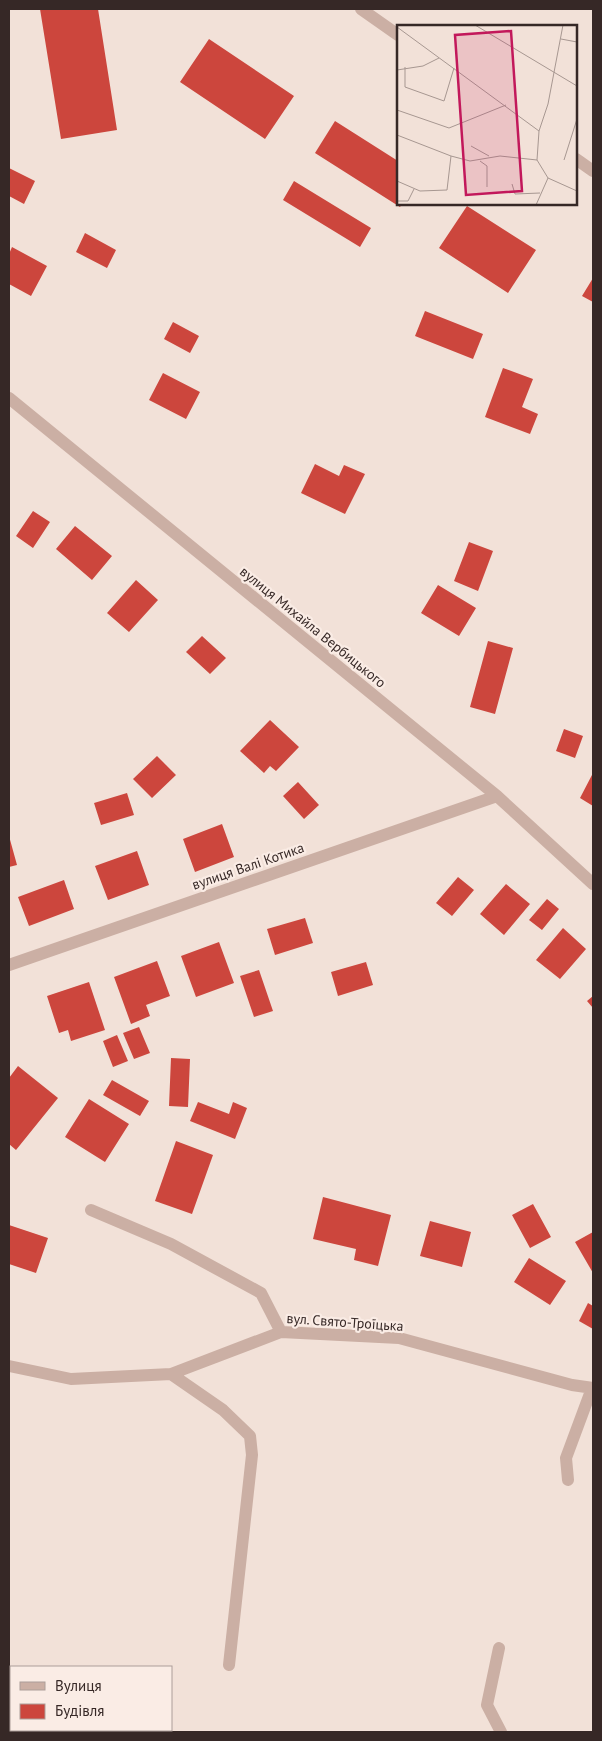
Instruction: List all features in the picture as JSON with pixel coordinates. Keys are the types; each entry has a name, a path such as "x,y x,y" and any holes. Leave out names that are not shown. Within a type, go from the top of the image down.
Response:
{"street":[{"path":"360,9 397,34"},
{"path":"577,160 593,171"},
{"name":"вулиця Михайла Вербицького","path":"9,398 496,796 593,884"},
{"name":"вулиця Валі Котика","path":"9,965 496,796"},
{"path":"91,1210 171,1244 261,1293 281,1332"},
{"name":"вул. Свято-Троїцька","path":"9,1366 71,1379 171,1374 281,1332 399,1338 572,1385 593,1388"},
{"path":"171,1374 223,1410 250,1436 252,1455 229,1665"},
{"path":"568,1480 566,1458 593,1388"},
{"path":"499,1648 487,1705 501,1732"}],"building":[{"path":"40,9 98,9 117,130 61,139"},
{"path":"209,39 294,96 265,139 180,82"},
{"path":"335,121 397,160 397,205 401,205 400,207 315,153"},
{"path":"9,168 35,181 24,204 9,196"},
{"path":"294,181 371,228 360,247 283,200"},
{"path":"467,206 536,250 508,293 439,248"},
{"path":"85,233 116,250 107,268 76,252"},
{"path":"12,247 47,266 31,296 9,284 9,254"},
{"path":"593,278 593,302 582,296"},
{"path":"425,311 483,334 473,359 415,336"},
{"path":"173,322 199,336 190,353 164,339"},
{"path":"503,368 533,379 522,407 538,414 530,434 485,417"},
{"path":"163,373 200,392 186,419 149,400"},
{"path":"315,464 339,476 344,465 365,474 345,514 301,493"},
{"path":"33,511 50,522 33,548 16,536"},
{"path":"75,526 112,556 92,580 56,549"},
{"path":"469,542 493,551 478,591 454,581"},
{"path":"136,580 158,600 129,632 107,613"},
{"path":"438,585 476,608 459,636 421,613"},
{"path":"202,636 226,658 210,674 186,652"},
{"path":"488,641 513,648 495,714 470,707"},
{"path":"270,720 299,747 276,771 270,766 264,773 240,751"},
{"path":"564,729 583,736 575,758 556,751"},
{"path":"157,756 176,775 152,798 133,779"},
{"path":"593,773 593,806 580,798"},
{"path":"298,782 319,805 304,819 283,796"},
{"path":"127,793 134,815 101,825 94,803"},
{"path":"222,824 234,857 195,872 183,839"},
{"path":"9,836 17,865 9,867"},
{"path":"137,851 149,885 108,900 95,866"},
{"path":"458,877 474,890 452,916 436,903"},
{"path":"64,880 74,909 29,926 18,897"},
{"path":"506,884 530,904 504,935 480,914"},
{"path":"547,899 559,909 542,930 529,920"},
{"path":"305,918 313,943 275,955 267,929"},
{"path":"563,928 586,949 560,979 536,960"},
{"path":"219,942 234,983 196,997 181,956"},
{"path":"157,961 170,996 146,1005 150,1016 131,1024 114,977"},
{"path":"366,962 373,985 338,996 331,972"},
{"path":"259,970 273,1011 254,1017 240,976"},
{"path":"89,982 105,1030 71,1041 68,1030 59,1033 47,996"},
{"path":"593,996 593,1008 587,1001"},
{"path":"139,1027 150,1053 134,1059 123,1033"},
{"path":"117,1035 128,1061 113,1067 103,1041"},
{"path":"171,1058 190,1059 188,1107 169,1106"},
{"path":"18,1066 58,1098 16,1150 9,1144 9,1078"},
{"path":"112,1080 149,1101 140,1116 103,1095"},
{"path":"89,1099 129,1124 105,1162 65,1137"},
{"path":"198,1102 229,1114 233,1102 247,1108 235,1139 190,1121"},
{"path":"176,1141 213,1155 192,1214 155,1201"},
{"path":"323,1197 391,1215 378,1266 354,1260 356,1249 313,1239"},
{"path":"533,1204 551,1237 530,1248 512,1215"},
{"path":"430,1221 471,1232 462,1267 420,1256"},
{"path":"9,1225 48,1238 36,1273 9,1264"},
{"path":"593,1232 593,1273 575,1242"},
{"path":"529,1258 566,1281 550,1305 514,1282"},
{"path":"588,1303 593,1306 593,1329 579,1321"}]}
